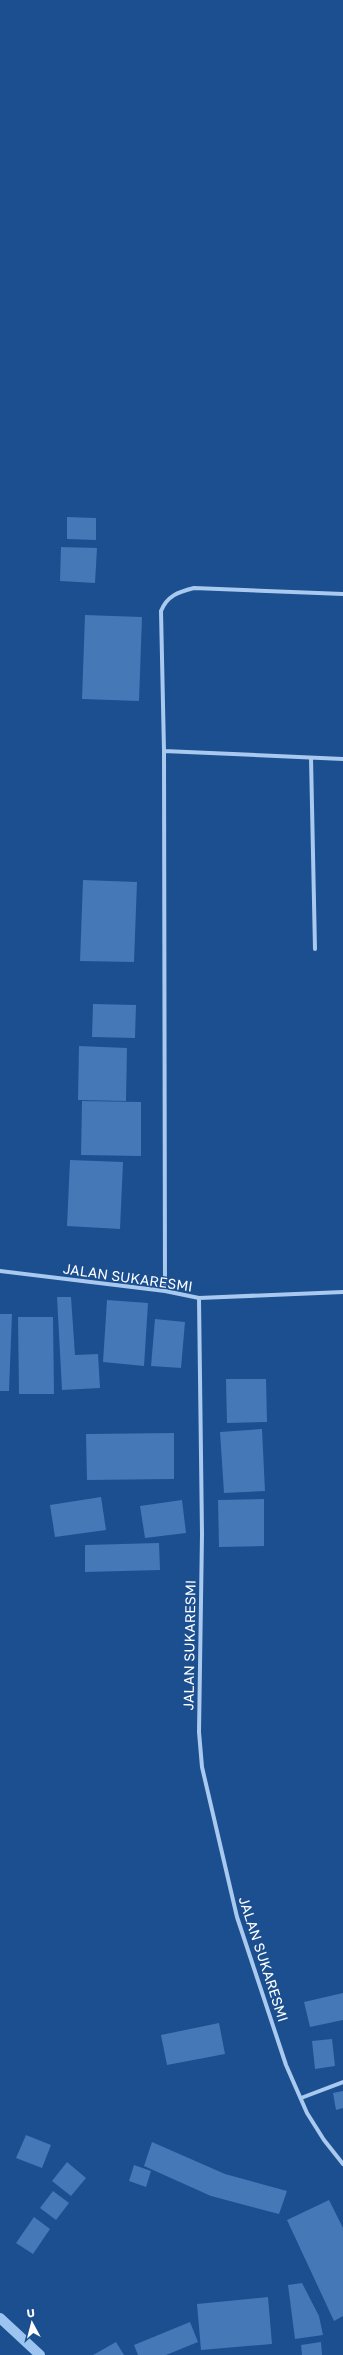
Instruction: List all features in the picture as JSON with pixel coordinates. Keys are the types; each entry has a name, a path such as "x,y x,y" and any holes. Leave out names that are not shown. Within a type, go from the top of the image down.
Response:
{"street":[{"path":"165,1291 164,751 161,611 165,602 173,595 194,588 343,594"},
{"path":"164,751 343,759"},
{"path":"311,758 315,949"},
{"name":"JALAN SUKARESMI","path":"0,1270 165,1291 199,1298 202,1526 199,1732 202,1767 237,1916 286,2065 301,2098 324,2140 343,2164"},
{"path":"199,1298 343,1292"},
{"path":"301,2098 343,2082"}],"building":[{"path":"67,517 96,518 96,540 67,539"},
{"path":"61,547 97,548 95,583 60,581"},
{"path":"85,615 142,617 139,701 82,699"},
{"path":"83,880 137,882 134,962 80,961"},
{"path":"93,1004 136,1005 135,1038 92,1037"},
{"path":"79,1046 127,1048 126,1101 78,1100"},
{"path":"82,1101 141,1102 141,1156 81,1155"},
{"path":"70,1160 123,1162 120,1229 67,1226"},
{"path":"57,1297 71,1297 75,1355 98,1354 100,1388 62,1390"},
{"path":"107,1300 148,1303 144,1366 103,1362"},
{"path":"0,1314 12,1314 9,1391 0,1391"},
{"path":"18,1317 53,1317 54,1394 19,1394"},
{"path":"155,1319 185,1322 181,1368 151,1366"},
{"path":"226,1379 266,1379 267,1422 227,1423"},
{"path":"262,1429 265,1491 224,1493 220,1432"},
{"path":"174,1433 174,1479 87,1480 86,1434"},
{"path":"101,1497 106,1530 55,1537 50,1505"},
{"path":"264,1499 264,1546 219,1547 218,1500"},
{"path":"182,1500 186,1533 145,1538 140,1506"},
{"path":"159,1543 160,1570 85,1572 85,1545"},
{"path":"343,1993 343,2020 310,2027 304,2002"},
{"path":"219,2023 225,2054 167,2065 161,2035"},
{"path":"332,2039 335,2066 315,2069 312,2041"},
{"path":"343,2091 343,2108 336,2110 333,2093"},
{"path":"26,2135 51,2145 42,2168 16,2158"},
{"path":"152,2142 225,2174 287,2191 279,2214 211,2196 144,2166"},
{"path":"67,2162 86,2178 71,2196 52,2181"},
{"path":"134,2165 151,2171 146,2187 129,2181"},
{"path":"53,2191 69,2203 56,2220 40,2208"},
{"path":"329,2200 343,2228 343,2316 334,2321 287,2220"},
{"path":"34,2217 50,2229 33,2254 16,2243"},
{"path":"302,2283 319,2316 323,2335 295,2339 288,2285"},
{"path":"268,2297 272,2344 201,2350 197,2304"},
{"path":"190,2322 198,2342 166,2355 138,2355 134,2345"},
{"path":"116,2342 124,2355 93,2355"},
{"path":"321,2342 322,2355 302,2355 301,2345"}],"waterway":[{"path":"0,2318 40,2355"}]}
